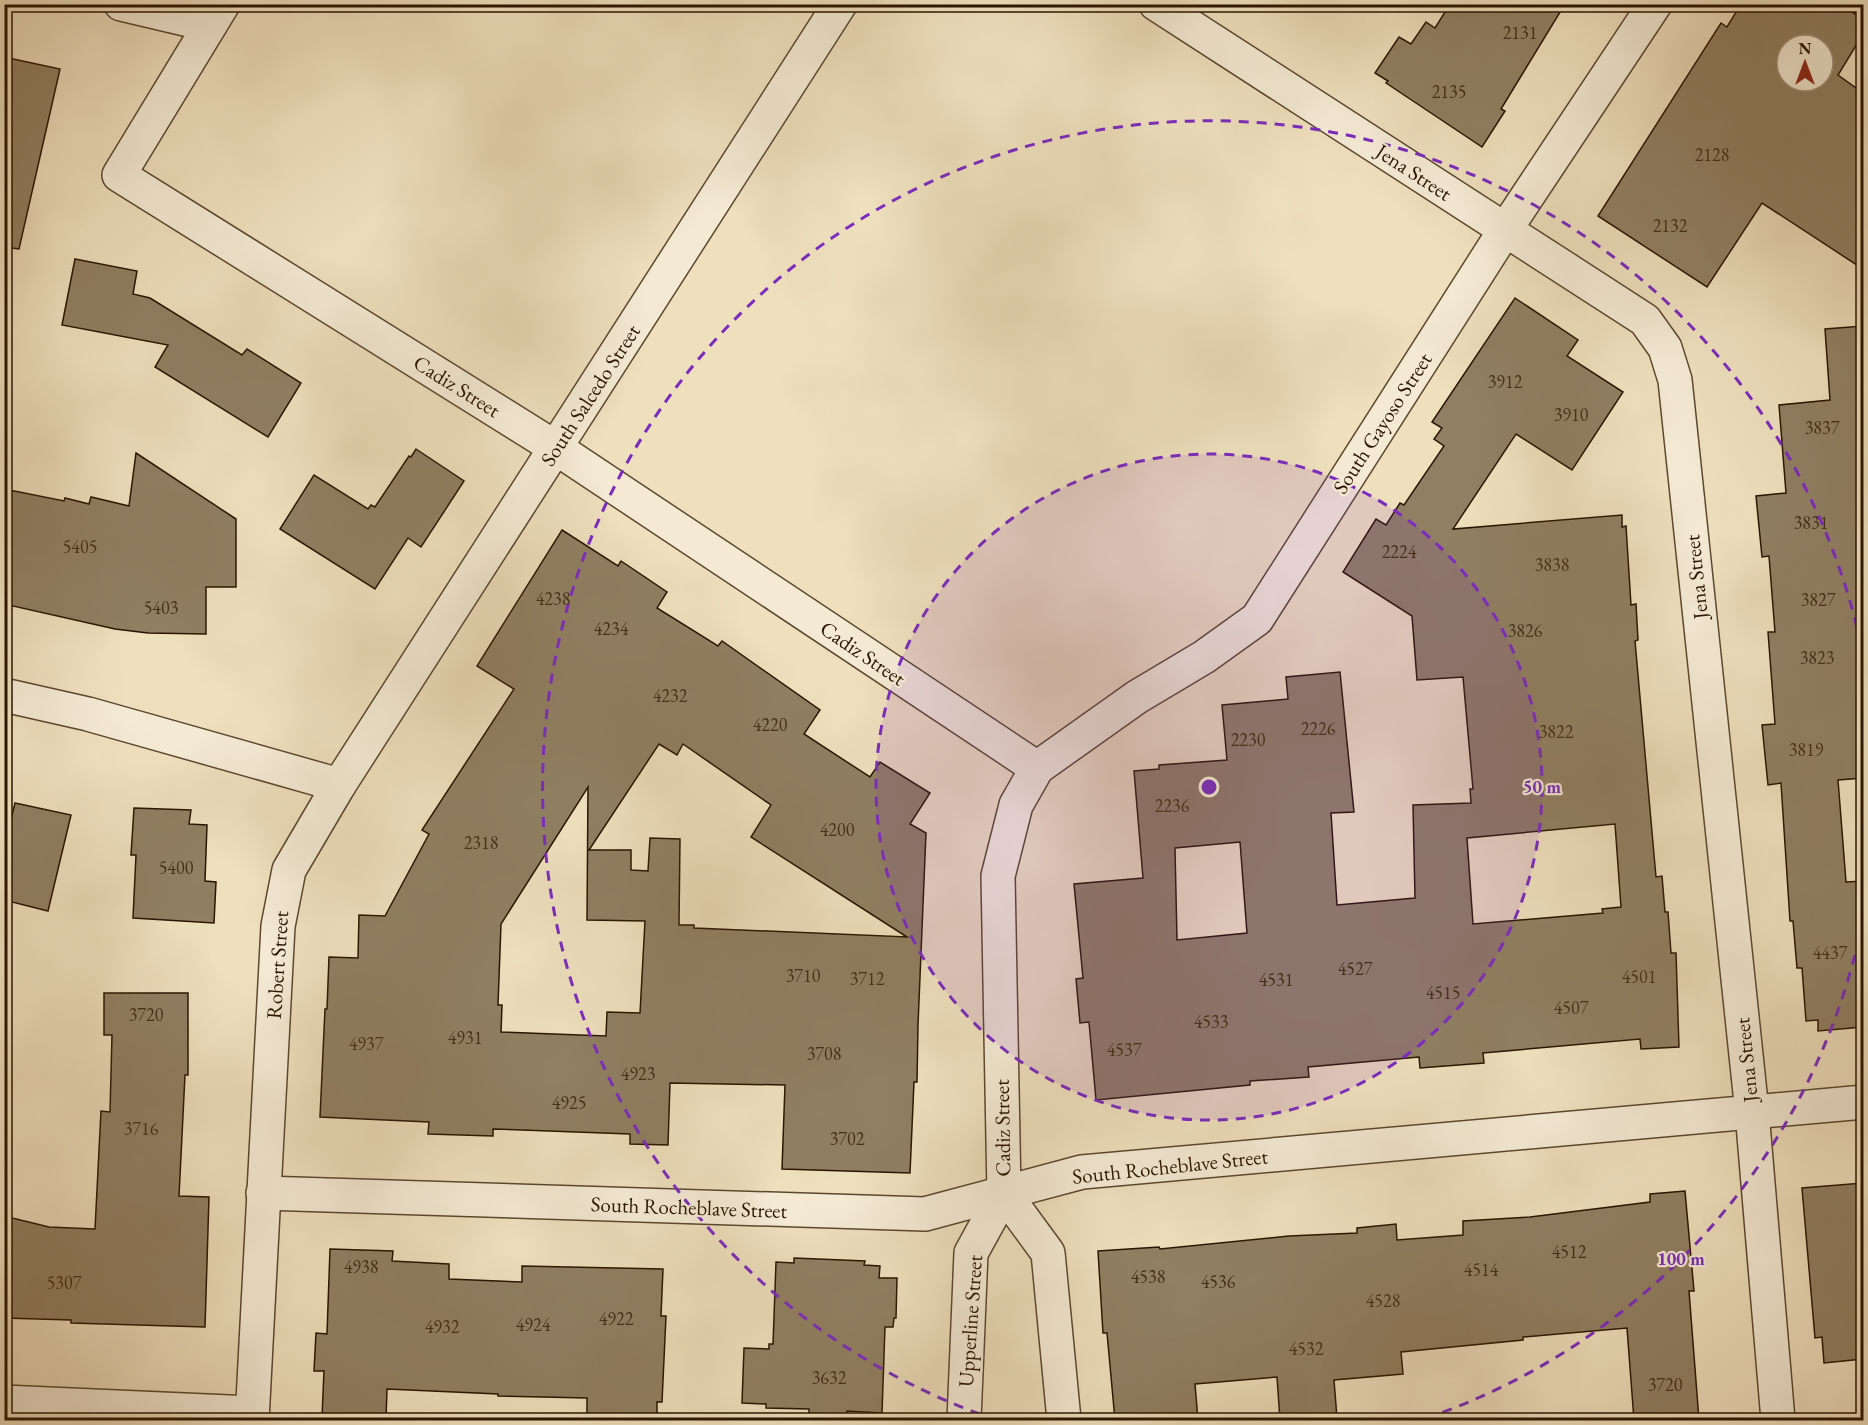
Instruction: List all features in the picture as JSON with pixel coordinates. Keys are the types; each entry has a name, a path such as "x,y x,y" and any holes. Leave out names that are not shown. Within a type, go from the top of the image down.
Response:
{"street":[{"path":"121,4 217,15"},
{"name":"South Salcedo Street","path":"339,785 840,4"},
{"name":"Jena Street","path":"1156,4 1645,320 1665,348 1675,380 1752,1112 1778,1420"},
{"name":"South Gayoso Street","path":"1037,768 1137,697 1204,657 1257,619 1505,230 1655,4"},
{"name":"Cadiz Street","path":"217,15 119,175 556,448 1037,768 1016,805 998,876 1004,1193 1048,1253 1064,1420"},
{"path":"4,695 88,714 339,785"},
{"name":"Robert Street","path":"252,1417 277,937 281,901 289,870 339,785"},
{"name":"South Rocheblave Street","path":"263,1193 925,1214 1082,1172 1863,1102"},
{"name":"Upperline Street","path":"964,1420 971,1253 1004,1193"},
{"path":"4,1402 252,1417"}],"building":[{"path":"1450,4 1565,4 1501,109 1505,111 1482,147 1386,83 1388,81 1375,73 1399,37 1411,44 1426,22 1435,28"},
{"path":"1741,4 1840,4 1863,19 1863,34 1838,75 1863,93 1863,269 1762,203 1707,287 1598,216 1721,23 1727,27"},
{"path":"4,57 60,69 19,249 4,247"},
{"path":"75,259 137,271 133,294 150,298 242,355 247,349 301,383 268,437 155,367 168,345 62,325"},
{"path":"1515,298 1578,340 1567,356 1623,392 1572,470 1516,434 1453,529 1622,515 1622,527 1626,526 1631,605 1636,604 1638,640 1635,641 1656,877 1662,876 1671,953 1676,953 1679,1047 1641,1049 1640,1039 1483,1053 1484,1063 1420,1068 1419,1057 1308,1067 1309,1077 1250,1081 1250,1085 1096,1100 1089,1022 1080,1023 1076,979 1083,978 1074,884 1143,878 1134,771 1159,769 1159,765 1227,760 1222,705 1288,699 1286,677 1340,672 1354,812 1331,813 1337,905 1415,898 1413,805 1471,803 1470,789 1473,789 1463,677 1417,680 1412,616 1343,572 1376,519 1386,525 1400,503 1404,505 1444,446 1434,439 1442,428 1432,422","holes":["1615,824 1621,907 1602,909 1603,913 1473,924 1467,838","1240,842 1247,933 1177,940 1175,848"]},
{"path":"1863,326 1863,778 1838,780 1846,882 1863,881 1863,1027 1818,1031 1818,1020 1806,1021 1802,968 1797,968 1793,921 1790,921 1781,783 1768,785 1762,725 1775,724 1768,632 1775,632 1769,556 1762,557 1756,496 1786,493 1779,405 1830,400 1825,329"},
{"path":"416,449 464,481 421,547 408,538 375,589 280,529 314,475 368,509 371,505 375,507"},
{"path":"136,453 236,519 236,587 206,587 206,634 148,633 115,629 4,604 4,489 64,501 65,498 89,504 91,497 129,506"},
{"path":"562,530 618,566 621,561 667,592 657,608 718,646 722,641 820,710 804,734 870,777 880,762 930,793 910,824 926,833 917,1082 914,1082 910,1173 782,1169 785,1085 670,1083 668,1145 630,1144 630,1134 493,1129 493,1136 428,1134 429,1122 320,1117 329,957 358,958 359,915 385,916 429,834 422,830 514,689 477,666","holes":["659,744 677,755 683,744 771,805 751,837 907,937 694,928 694,925 679,925 680,839 650,838 648,871 631,870 631,850 589,850","588,787 587,920 645,921 640,1013 607,1012 606,1036 501,1032 502,1005 498,1005 501,924"]},
{"path":"15,803 71,815 48,911 4,900 4,848"},
{"path":"134,808 191,810 189,824 207,825 205,881 216,882 214,923 133,918 136,855 131,855"},
{"path":"104,993 188,993 188,1075 185,1075 179,1196 209,1197 205,1327 71,1323 71,1320 4,1318 4,1216 49,1227 95,1229 101,1111 110,1112 112,1035 104,1035"},
{"path":"1863,1183 1863,1359 1824,1363 1822,1337 1815,1338 1802,1188"},
{"path":"1685,1191 1694,1291 1689,1291 1699,1420 1634,1420 1627,1328 1523,1337 1523,1340 1401,1352 1403,1374 1334,1380 1337,1418 1280,1420 1277,1377 1195,1384 1198,1420 1115,1420 1107,1333 1103,1333 1098,1251 1159,1247 1160,1249 1289,1236 1357,1233 1357,1228 1396,1224 1397,1240 1463,1235 1463,1221 1530,1217 1650,1202 1650,1194"},
{"path":"330,1249 393,1251 392,1261 449,1264 449,1279 522,1282 522,1266 663,1269 661,1316 666,1316 662,1402 657,1402 657,1420 587,1420 587,1398 498,1396 498,1394 387,1389 386,1419 322,1417 324,1371 314,1371 316,1333 327,1334"},
{"path":"794,1258 865,1261 864,1265 880,1266 879,1278 897,1278 896,1318 894,1318 893,1327 885,1327 882,1413 847,1411 847,1415 809,1414 809,1409 766,1408 766,1404 742,1403 744,1348 769,1349 769,1344 773,1344 776,1262 794,1263"}]}
